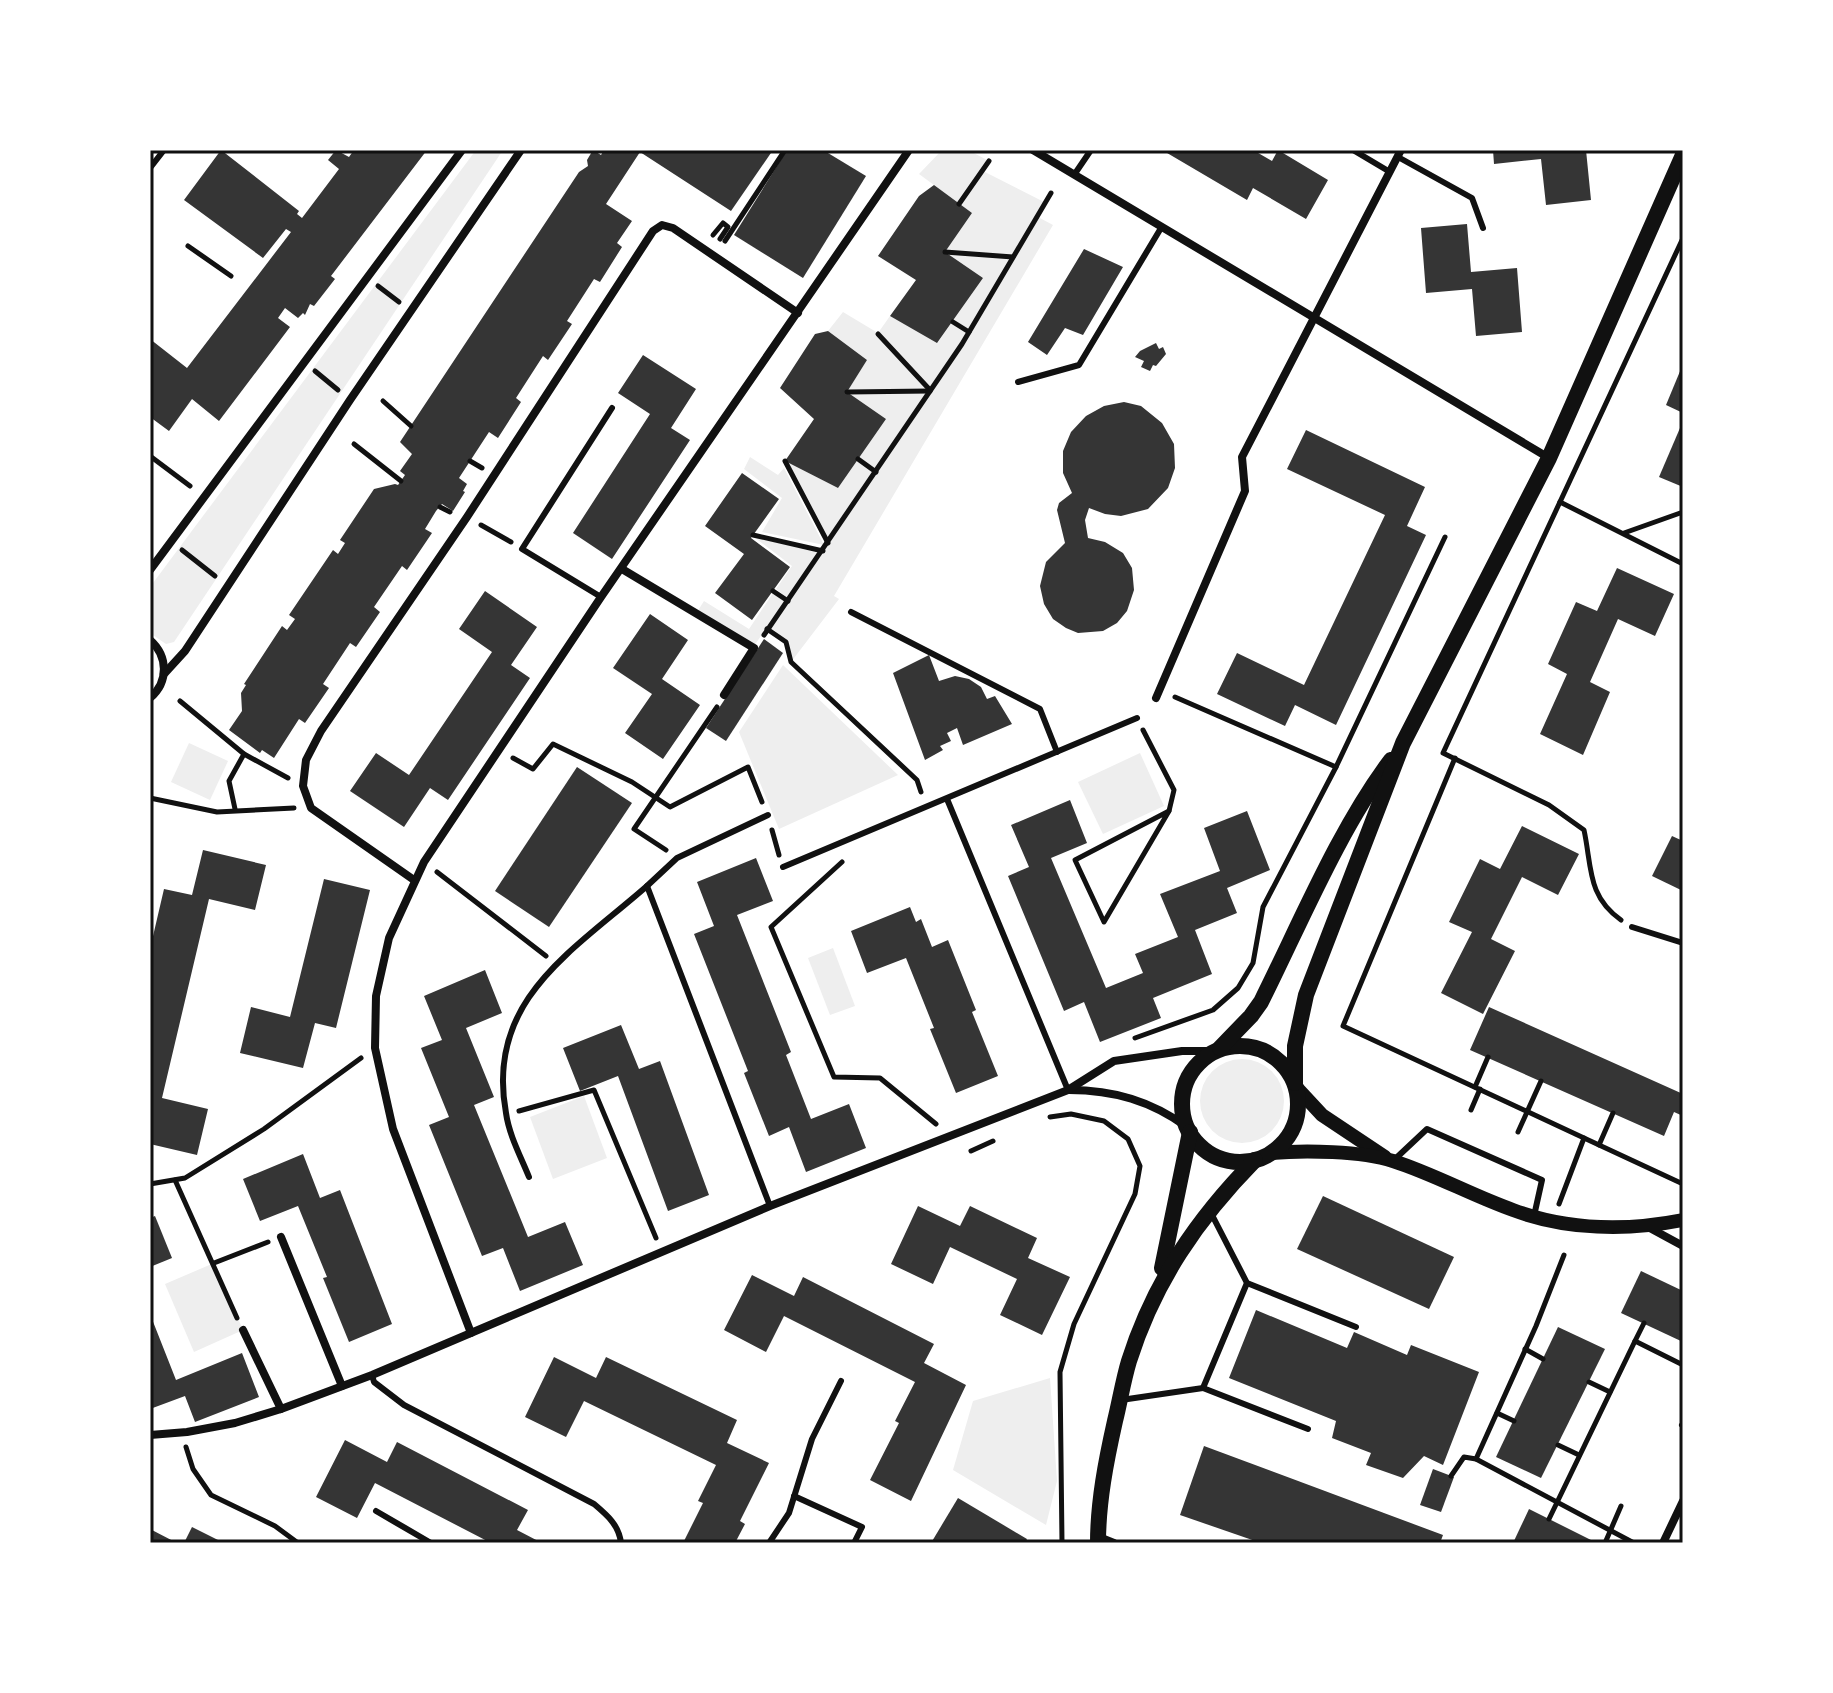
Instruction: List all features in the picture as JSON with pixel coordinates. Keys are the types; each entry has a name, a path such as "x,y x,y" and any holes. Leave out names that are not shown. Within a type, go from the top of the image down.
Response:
{"main road":[{"path":"1403,743 1373,784 1261,1002 1251,1016 1191,1072 1184,1090 1182,1109 1188,1130 1213,1155 1233,1162 1255,1160 1271,1153 1292,1131 1299,1102 1295,1046 1306,995 1403,743 1549,458 1683,155"},
{"path":"1216,1050 1239,1045 1261,1049 1282,1062 1296,1085"},
{"path":"1104,1541 1105,1464 1128,1364 1155,1293 1166,1252 1188,1130"},
{"path":"1155,1293 1175,1257 1209,1210 1255,1160"}],"street":[{"path":"150,570 462,150"},
{"path":"164,674 185,651 350,400 521,150"},
{"path":"471,1333 393,1129 375,1048 376,996 389,938 424,862 601,597 909,150"},
{"path":"1033,150 1549,458"},
{"path":"1158,694 1245,491 1242,457 1400,154"},
{"path":"414,880 311,808 303,786 306,760 321,731 467,517 653,231 662,225 673,228 798,313"},
{"path":"622,569 754,648 724,695"},
{"path":"150,640 164,661 161,684 150,698"},
{"path":"150,1435 235,1423 372,1375 770,1206 1068,1090 1114,1061 1158,1053 1216,1050"},
{"path":"1296,1085 1322,1115 1391,1160 1515,1211 1603,1227 1647,1227 1683,1220"},
{"path":"1068,1090 1096,1090 1138,1100 1155,1106 1188,1130"},
{"path":"1271,1153 1312,1150 1391,1160"},
{"path":"1647,1227 1683,1246"},
{"path":"281,1237 342,1386"},
{"path":"243,1330 281,1409"},
{"path":"1663,1543 1683,1501"}],"lane":[{"path":"150,168 164,150"},
{"path":"1074,175 1091,150"},
{"path":"1353,150 1390,172"},
{"path":"1400,154 1472,198 1483,228"},
{"path":"1018,382 1079,365 1161,228"},
{"path":"601,597 522,549 612,408"},
{"path":"851,612 1040,709 1057,752"},
{"path":"783,867 1137,718"},
{"path":"947,799 1068,1090"},
{"path":"529,1177 506,1114 503,1054 507,1036 525,1000 557,964 677,858 768,815"},
{"path":"647,886 770,1206"},
{"path":"1632,927 1683,943"},
{"path":"1391,1160 1427,1129 1542,1180 1534,1216"},
{"path":"1209,1210 1247,1283 1356,1327"},
{"path":"1203,1388 1247,1283"},
{"path":"372,1375 374,1382 404,1405 594,1504 610,1517 621,1543"},
{"path":"769,1543 789,1513 812,1439 841,1381"},
{"path":"1120,1400 1203,1388 1308,1429"},
{"path":"794,1496 862,1527 854,1543"},
{"path":"376,1511 431,1543"}],"path":[{"path":"714,234 723,223 728,227 719,239 725,241 785,150"},
{"path":"959,204 989,161"},
{"path":"754,648 931,391 1051,193"},
{"path":"1632,927 1607,910 1594,892 1584,830 1549,805 1443,753 1683,239"},
{"path":"188,246 231,276"},
{"path":"945,252 1013,257"},
{"path":"368,278 411,312"},
{"path":"953,322 969,332"},
{"path":"878,334 931,391"},
{"path":"305,363 350,400"},
{"path":"847,392 931,391"},
{"path":"383,401 411,426"},
{"path":"354,444 401,481"},
{"path":"150,456 190,486"},
{"path":"858,459 876,472"},
{"path":"785,461 828,543"},
{"path":"1560,502 1683,564"},
{"path":"1622,533 1683,512"},
{"path":"467,517 522,549"},
{"path":"753,535 823,551"},
{"path":"1132,1039 1213,1010 1238,988 1253,963 1263,907 1336,767 1445,537"},
{"path":"171,543 228,585"},
{"path":"773,591 788,601"},
{"path":"767,629 786,642 791,662 917,780 927,808"},
{"path":"1158,694 1336,767"},
{"path":"677,858 634,829 724,695"},
{"path":"180,701 244,754 303,786"},
{"path":"1137,718 1174,790 1169,811 1104,922 1075,860 1169,811"},
{"path":"501,751 533,769 553,744 656,796 670,807 748,767 768,815 783,867"},
{"path":"235,809 229,781 244,754"},
{"path":"1455,758 1343,1026 1683,1184"},
{"path":"150,798 217,812 311,808"},
{"path":"848,857 771,927 834,1077 880,1078 937,1126 943,1141"},
{"path":"424,862 557,964"},
{"path":"150,1184 185,1178 264,1129 375,1048"},
{"path":"1471,1110 1488,1057"},
{"path":"1518,1132 1541,1081"},
{"path":"506,1114 594,1090 663,1254"},
{"path":"1599,1145 1613,1113"},
{"path":"1045,1118 1071,1114 1104,1121 1128,1139 1140,1166 1135,1194 1074,1324 1060,1372 1062,1543"},
{"path":"1559,1204 1584,1138"},
{"path":"971,1151 995,1140"},
{"path":"175,1180 243,1330"},
{"path":"214,1263 281,1237"},
{"path":"1476,1459 1564,1255"},
{"path":"1549,1519 1644,1323"},
{"path":"1635,1341 1683,1364"},
{"path":"1525,1349 1543,1359"},
{"path":"1589,1382 1610,1392"},
{"path":"1497,1413 1514,1421"},
{"path":"181,1432 193,1469 211,1495 275,1526 298,1543"},
{"path":"1558,1445 1579,1455"},
{"path":"1451,1476 1464,1457 1476,1459 1634,1543"},
{"path":"1605,1543 1621,1506"}],"shaded area":[{"path":"476,150 503,150 174,642 166,644 150,633 150,587"},
{"path":"942,150 968,150 989,161 983,171 1046,203 1038,217 1053,225 834,596 839,599 791,662 786,642 767,629 788,598 776,589 792,566 754,537 819,553 827,541 785,461 838,488 886,419 847,392 867,360 828,331 843,312 878,333 890,316 938,342 983,278 945,252 972,213 919,174"},
{"path":"750,457 778,475 784,468 824,545 762,532 782,498 744,469"},
{"path":"773,593 785,601 754,646 697,612 704,601 749,629"},
{"path":"783,665 898,775 779,829 739,732"},
{"path":"189,743 228,761 210,800 171,782"},
{"path":"1140,753 1164,806 1103,834 1078,782"},
{"path":"833,948 855,1006 830,1015 808,958"},
{"path":"1242,1059 1258,1062 1272,1071 1281,1085 1284,1101 1281,1117 1272,1131 1258,1140 1242,1143 1226,1140 1212,1131 1203,1117 1200,1101 1203,1085 1212,1071 1226,1062"},
{"path":"584,1096 607,1158 553,1179 530,1117"},
{"path":"214,1263 243,1330 194,1352 165,1284"},
{"path":"1050,1378 1057,1481 1046,1525 953,1470 973,1401"}],"building":[{"path":"221,150 299,211 297,214 302,218 339,169 328,160 336,150 349,157 354,150 427,150 331,276 335,279 314,306 310,304 305,315 303,313 298,318 285,308 278,318 290,327 219,421 192,399 169,431 150,417 150,339 187,368 291,232 286,229 263,258 184,200"},
{"path":"593,150 601,155 604,150 773,150 731,211 640,152 606,204 632,221 617,243 622,247 600,282 594,279 567,321 572,324 548,360 543,356 516,398 521,402 498,438 489,432 459,478 467,484 453,511 442,504 436,511 425,529 432,533 407,570 402,566 374,607 380,612 356,647 350,643 323,684 329,688 305,723 299,719 274,758 262,750 260,753 229,730 242,711 244,684 282,626 287,630 295,619 289,615 333,550 338,554 345,543 340,540 374,489 398,485 405,475 400,471 412,454 400,442 579,172 588,166 587,160"},
{"path":"787,150 823,150 866,176 803,278 734,235"},
{"path":"1162,150 1253,150 1272,161 1278,150 1328,180 1306,219 1253,188 1247,200"},
{"path":"1493,150 1586,150 1591,200 1546,205 1541,159 1494,164"},
{"path":"934,185 972,213 945,252 983,278 937,343 890,316 916,280 878,256 919,196"},
{"path":"1467,224 1471,272 1517,268 1522,332 1476,336 1472,289 1426,293 1421,228"},
{"path":"1084,249 1123,267 1083,335 1065,328 1047,355 1028,342"},
{"path":"828,331 867,360 847,392 886,419 838,488 785,461 814,419 780,388 815,334"},
{"path":"1156,343 1159,349 1163,347 1166,354 1150,371 1141,367 1144,361 1135,357"},
{"path":"643,355 696,389 671,428 690,440 612,559 573,533 650,414 618,393"},
{"path":"1683,364 1683,413 1666,405"},
{"path":"1124,402 1141,406 1162,423 1174,444 1175,468 1168,488 1148,509 1121,516 1089,508 1085,520 1088,538 1105,542 1123,553 1132,568 1134,590 1127,611 1117,623 1103,631 1078,633 1053,619 1044,604 1040,586 1046,562 1065,543 1057,510 1059,503 1072,493 1063,473 1063,451 1071,432 1086,416 1104,406"},
{"path":"1683,421 1683,487 1659,477"},
{"path":"1306,430 1425,487 1407,526 1426,535 1336,725 1295,705 1285,726 1217,694 1237,653 1304,685 1385,515 1287,469"},
{"path":"742,473 779,499 751,538 790,567 752,620 715,593 744,554 705,526"},
{"path":"1617,568 1674,594 1655,636 1618,619 1590,682 1610,692 1583,755 1540,734 1567,674 1548,664 1576,602 1597,611"},
{"path":"485,591 537,627 511,665 530,678 448,800 430,788 404,827 350,791 376,753 409,775 492,652 459,629"},
{"path":"650,614 688,640 662,679 700,705 663,759 625,733 652,694 613,668"},
{"path":"764,639 783,653 726,741 706,728"},
{"path":"929,655 939,681 955,676 969,679 981,687 987,699 995,696 1012,724 963,745 957,728 947,733 951,741 940,746 943,750 925,760 893,673"},
{"path":"577,767 632,803 549,927 495,891"},
{"path":"1070,800 1087,843 1051,858 1106,988 1143,973 1135,954 1178,937 1160,894 1220,871 1204,828 1247,811 1270,870 1227,888 1237,913 1195,930 1212,974 1153,998 1161,1018 1100,1042 1084,1002 1064,1011 1008,876 1029,867 1011,825"},
{"path":"1522,826 1579,854 1558,895 1522,877 1491,939 1515,951 1483,1014 1441,993 1472,932 1449,922 1480,859 1500,869"},
{"path":"1672,836 1683,841 1683,891 1652,876"},
{"path":"203,850 266,865 255,910 209,899 162,1098 208,1109 197,1155 150,1144 150,949 164,889 192,895"},
{"path":"756,858 773,901 737,915 791,1052 786,1055 811,1119 849,1104 866,1148 806,1172 789,1127 769,1136 744,1073 748,1071 694,934 714,926 697,882"},
{"path":"324,879 370,890 336,1028 315,1023 303,1068 240,1053 251,1007 290,1017"},
{"path":"910,907 916,922 921,919 932,947 948,940 998,1076 956,1093 906,958 867,973 851,931"},
{"path":"485,970 502,1013 466,1028 494,1097 474,1105 528,1237 565,1222 583,1265 520,1291 503,1248 482,1256 429,1125 449,1117 421,1048 442,1040 424,996"},
{"path":"1489,1007 1683,1094 1683,1116 1674,1112 1664,1136 1470,1050"},
{"path":"621,1025 639,1069 660,1061 709,1195 668,1211 618,1076 580,1091 563,1048"},
{"path":"303,1154 320,1198 340,1190 392,1324 349,1342 298,1206 260,1221 243,1179"},
{"path":"1323,1196 1454,1257 1429,1309 1297,1249"},
{"path":"918,1206 960,1226 970,1206 1037,1238 1028,1258 1070,1277 1042,1335 1000,1315 1017,1279 950,1247 933,1284 891,1264"},
{"path":"155,1216 172,1258 150,1267 150,1218"},
{"path":"1641,1271 1683,1291 1683,1342 1621,1313"},
{"path":"752,1275 794,1296 803,1277 934,1344 924,1363 966,1385 911,1501 870,1480 899,1423 895,1421 915,1382 784,1316 766,1352 724,1330"},
{"path":"1256,1310 1347,1348 1354,1332 1407,1355 1411,1345 1479,1372 1443,1465 1424,1456 1403,1478 1366,1465 1371,1453 1332,1438 1336,1421 1229,1378"},
{"path":"150,1314 176,1380 242,1353 259,1397 195,1422 185,1396 150,1409"},
{"path":"1558,1327 1605,1349 1541,1478 1496,1457"},
{"path":"554,1357 596,1378 606,1357 737,1420 727,1443 769,1463 740,1521 745,1524 735,1543 683,1543 703,1503 698,1501 716,1465 584,1401 566,1437 525,1417"},
{"path":"345,1440 387,1462 397,1442 528,1510 517,1530 542,1543 491,1543 375,1483 357,1518 316,1497"},
{"path":"1204,1446 1443,1535 1440,1543 1261,1543 1180,1515"},
{"path":"1433,1469 1454,1477 1441,1512 1420,1505"},
{"path":"958,1498 1027,1539 1025,1543 931,1543"},
{"path":"1529,1509 1597,1543 1513,1543"},
{"path":"192,1527 224,1543 184,1543"},
{"path":"150,1529 177,1543 150,1543"}]}
